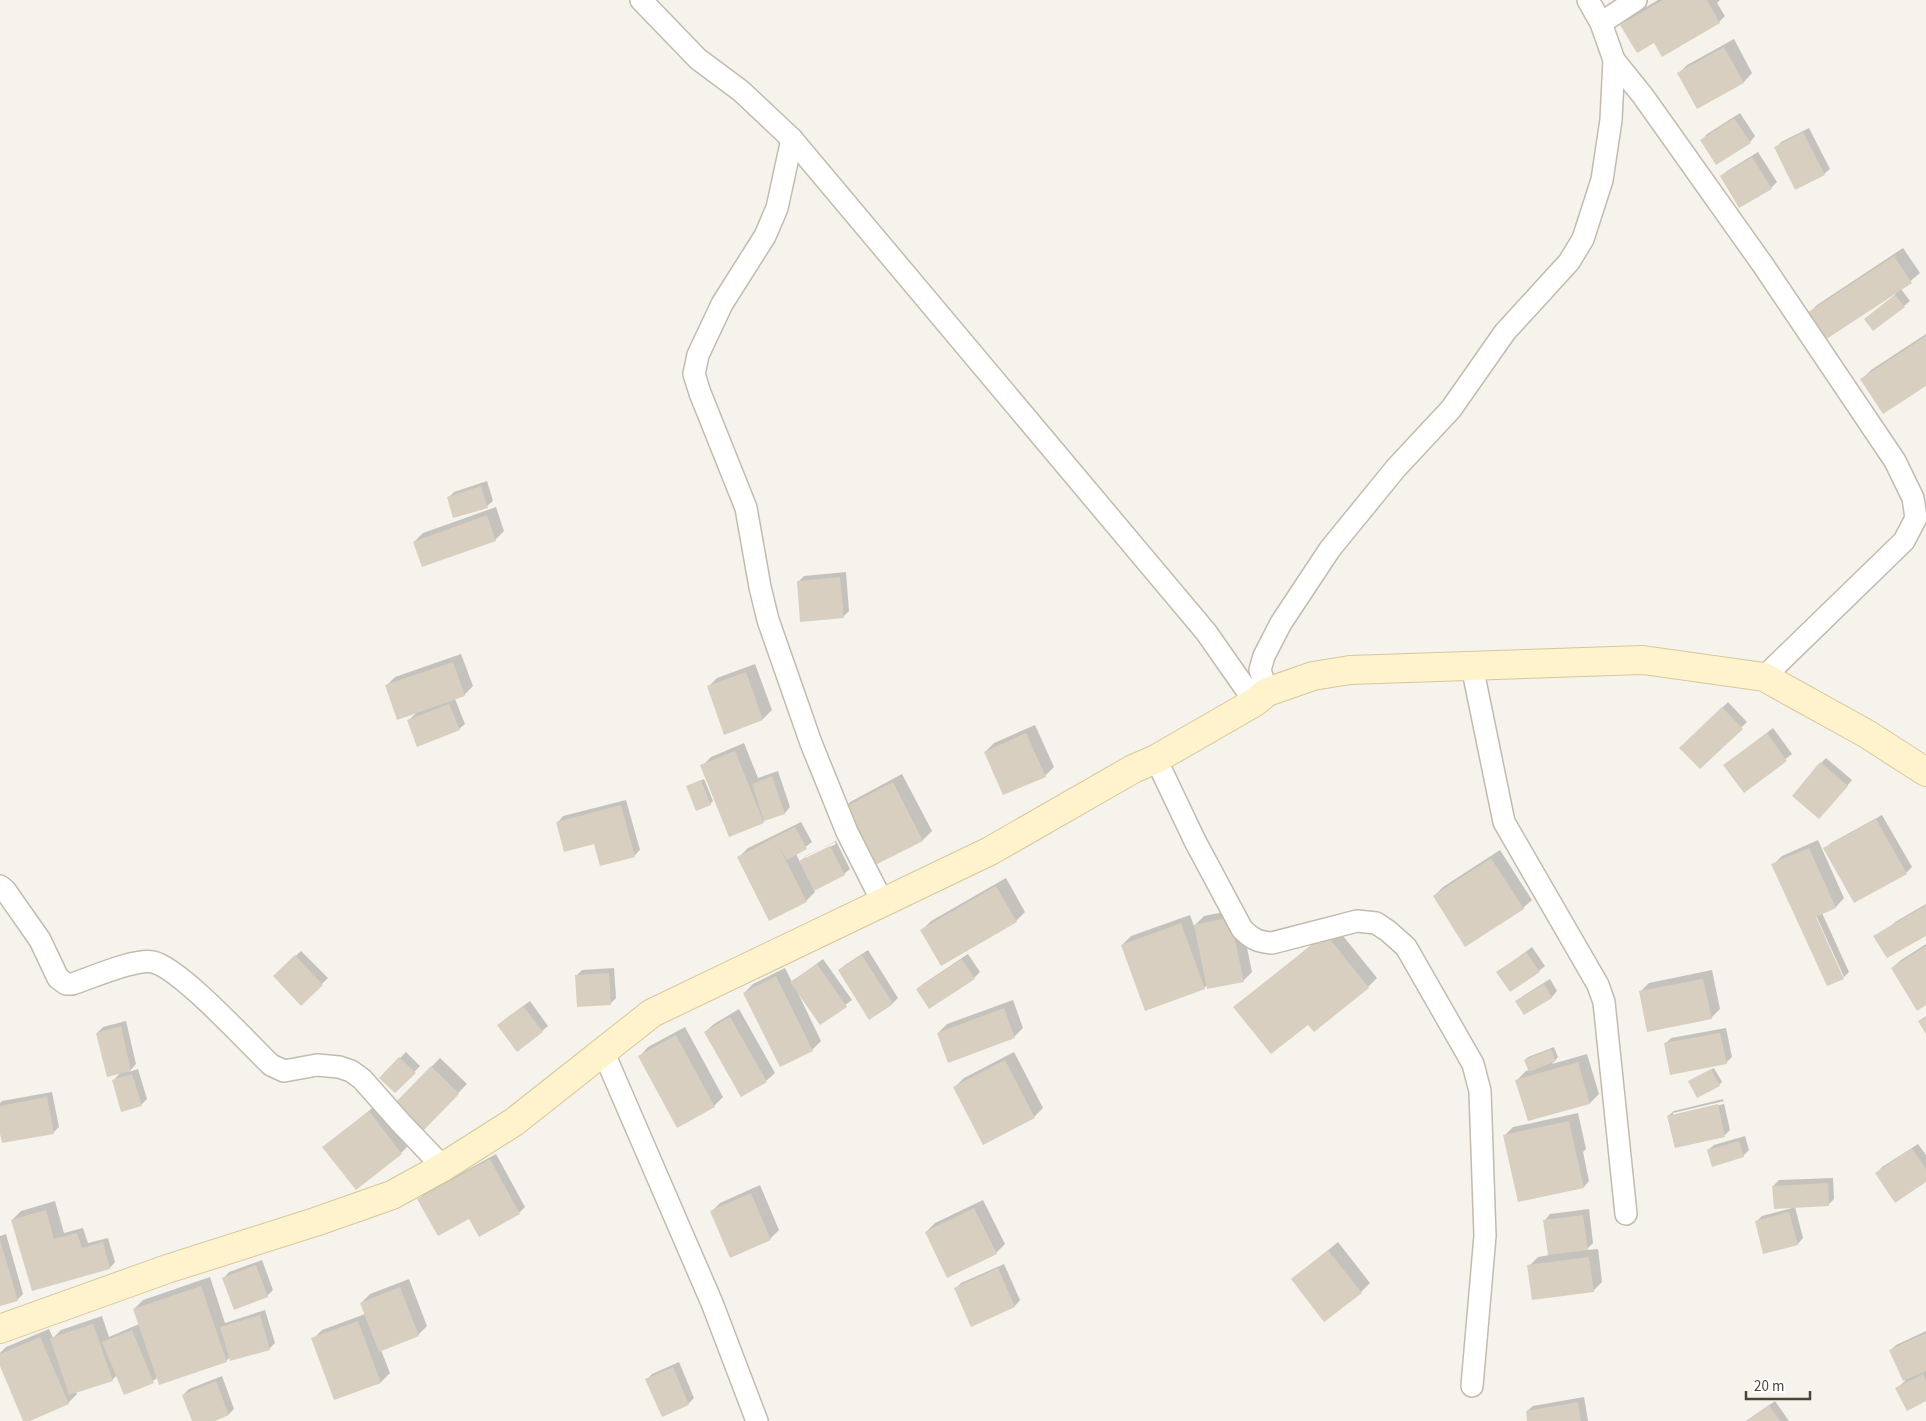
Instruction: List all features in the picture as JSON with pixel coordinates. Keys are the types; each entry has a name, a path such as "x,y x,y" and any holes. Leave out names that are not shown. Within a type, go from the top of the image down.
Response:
{"street":[{"path":"641,0 698,60 741,91 792,139 1261,697"},
{"path":"1588,0 1601,23 1614,60 1643,96 1764,266 1895,461 1912,498 1916,518 1904,540 1764,677"},
{"path":"1601,23 1636,0"},
{"path":"1261,697 1260,670 1264,656 1281,623 1330,550 1396,468 1451,409 1505,332 1569,262 1583,239 1602,180 1612,120 1614,60"},
{"path":"792,139 774,215 765,236 722,304 698,355 694,374 746,508 768,620 811,743 847,832 883,903"},
{"path":"0,1329 167,1269 315,1222 392,1195 443,1167 514,1122 652,1013 990,851 1132,769 1156,759 1261,697 1313,676 1350,670 1643,660 1764,677 1867,734 1926,772"},
{"path":"1472,666 1504,822 1598,985 1604,1002 1626,1214"},
{"path":"1156,759 1199,849 1242,929 1252,939 1272,943 1357,921 1376,923 1406,947 1474,1064 1480,1091 1484,1236 1472,1386"},
{"path":"0,886 5,890 40,940 58,978 66,984 72,984 135,963 152,962 168,968 187,983 271,1065 284,1071 317,1065 339,1067 351,1071 362,1079 443,1167"},
{"path":"603,1051 712,1303 757,1421"}],"building":[{"path":"1663,0 1707,0 1720,23 1662,57 1654,43 1637,53 1620,25"},
{"path":"1724,47 1744,83 1697,109 1677,73"},
{"path":"1734,118 1751,143 1716,165 1700,140"},
{"path":"1803,132 1825,175 1795,190 1774,147"},
{"path":"1752,157 1772,189 1739,208 1720,176"},
{"path":"1894,256 1912,283 1825,340 1807,313"},
{"path":"1895,295 1905,307 1873,331 1864,319"},
{"path":"1926,336 1926,386 1883,414 1860,379"},
{"path":"481,486 488,508 453,518 447,497"},
{"path":"487,515 496,541 422,567 413,542"},
{"path":"840,577 844,618 800,622 797,581"},
{"path":"453,662 465,696 397,720 385,685"},
{"path":"746,672 763,720 724,735 707,686"},
{"path":"449,704 460,730 417,747 407,720"},
{"path":"1722,707 1743,729 1700,769 1679,748"},
{"path":"1026,733 1046,777 1003,795 984,752"},
{"path":"1767,733 1787,761 1744,793 1723,765"},
{"path":"735,751 764,823 729,837 700,765"},
{"path":"1820,762 1848,786 1819,819 1792,796"},
{"path":"772,776 785,814 764,821 752,784"},
{"path":"701,780 711,805 696,811 686,786"},
{"path":"893,782 923,841 873,866 843,808"},
{"path":"621,805 635,857 600,866 594,844 564,852 556,822"},
{"path":"1876,819 1907,874 1854,903 1823,848"},
{"path":"795,827 807,849 787,860 778,845 807,902 769,921 737,857"},
{"path":"830,846 845,875 814,891 799,861"},
{"path":"1809,848 1836,908 1816,917 1844,979 1827,986 1771,864"},
{"path":"1491,858 1524,909 1465,947 1433,896"},
{"path":"996,886 1017,922 941,966 920,930"},
{"path":"1926,905 1926,936 1887,958 1873,936"},
{"path":"1230,917 1244,982 1207,989 1194,925"},
{"path":"1181,923 1205,989 1145,1011 1121,945"},
{"path":"1326,934 1369,988 1314,1032 1308,1025 1271,1054 1233,1007"},
{"path":"1926,946 1926,1005 1917,1011 1891,968"},
{"path":"1526,952 1540,972 1510,992 1496,972"},
{"path":"295,955 323,985 301,1006 273,976"},
{"path":"862,955 893,1004 869,1020 838,970"},
{"path":"962,959 975,979 929,1009 916,989"},
{"path":"817,964 847,1007 820,1025 790,982"},
{"path":"609,973 611,1005 577,1007 575,975"},
{"path":"776,976 813,1051 780,1067 743,993"},
{"path":"1703,979 1712,1019 1647,1032 1639,991"},
{"path":"1544,984 1552,998 1524,1015 1515,1001"},
{"path":"523,1006 543,1032 517,1052 497,1025"},
{"path":"1004,1008 1015,1038 948,1063 937,1033"},
{"path":"1926,1016 1926,1034 1918,1021"},
{"path":"730,1017 767,1082 741,1097 704,1032"},
{"path":"121,1026 131,1071 107,1077 96,1033"},
{"path":"1720,1033 1727,1064 1670,1075 1664,1043"},
{"path":"676,1035 715,1107 677,1128 638,1056"},
{"path":"1551,1049 1556,1061 1529,1072 1524,1060"},
{"path":"399,1057 416,1073 395,1093 379,1078"},
{"path":"1005,1060 1035,1118 983,1145 953,1087"},
{"path":"1578,1062 1590,1104 1528,1121 1515,1080"},
{"path":"431,1066 459,1094 421,1133 393,1105"},
{"path":"1711,1069 1720,1086 1697,1098 1688,1081"},
{"path":"132,1074 142,1106 121,1112 112,1080"},
{"path":"47,1097 54,1134 2,1143 0,1134 0,1106"},
{"path":"1718,1104 1725,1137 1675,1148 1667,1116"},
{"path":"369,1111 402,1154 356,1190 322,1147"},
{"path":"1569,1121 1584,1188 1518,1202 1503,1135"},
{"path":"1739,1141 1744,1157 1712,1167 1707,1150"},
{"path":"1912,1148 1926,1169 1926,1182 1895,1203 1875,1173"},
{"path":"490,1159 520,1214 479,1237 469,1219 438,1236 417,1199"},
{"path":"1828,1183 1829,1206 1774,1209 1772,1186"},
{"path":"751,1193 771,1240 730,1258 710,1211"},
{"path":"974,1208 997,1254 947,1278 925,1232"},
{"path":"46,1210 54,1239 77,1233 82,1248 103,1242 110,1269 32,1291 11,1220"},
{"path":"1789,1212 1798,1245 1763,1254 1755,1221"},
{"path":"1583,1215 1588,1250 1548,1255 1543,1220"},
{"path":"0,1240 18,1301 0,1306"},
{"path":"1328,1250 1362,1293 1324,1322 1291,1279"},
{"path":"1589,1257 1594,1292 1532,1300 1527,1265"},
{"path":"256,1265 268,1297 234,1310 222,1278"},
{"path":"998,1268 1015,1307 971,1327 954,1288"},
{"path":"201,1286 227,1362 159,1385 133,1309"},
{"path":"400,1287 419,1336 379,1352 360,1303"},
{"path":"260,1315 270,1350 230,1361 220,1327"},
{"path":"358,1321 381,1383 334,1400 311,1338"},
{"path":"93,1324 113,1381 69,1395 50,1338"},
{"path":"132,1330 154,1383 124,1395 102,1342"},
{"path":"1926,1333 1926,1371 1903,1381 1889,1350"},
{"path":"40,1337 69,1404 30,1421 23,1421 0,1366 0,1354"},
{"path":"673,1367 689,1405 662,1417 645,1379"},
{"path":"1923,1374 1926,1380 1926,1401 1907,1411 1895,1388"},
{"path":"216,1381 229,1415 215,1421 192,1421 182,1395"},
{"path":"1578,1402 1581,1421 1527,1421 1526,1411"},
{"path":"1769,1405 1780,1421 1746,1421"}]}
